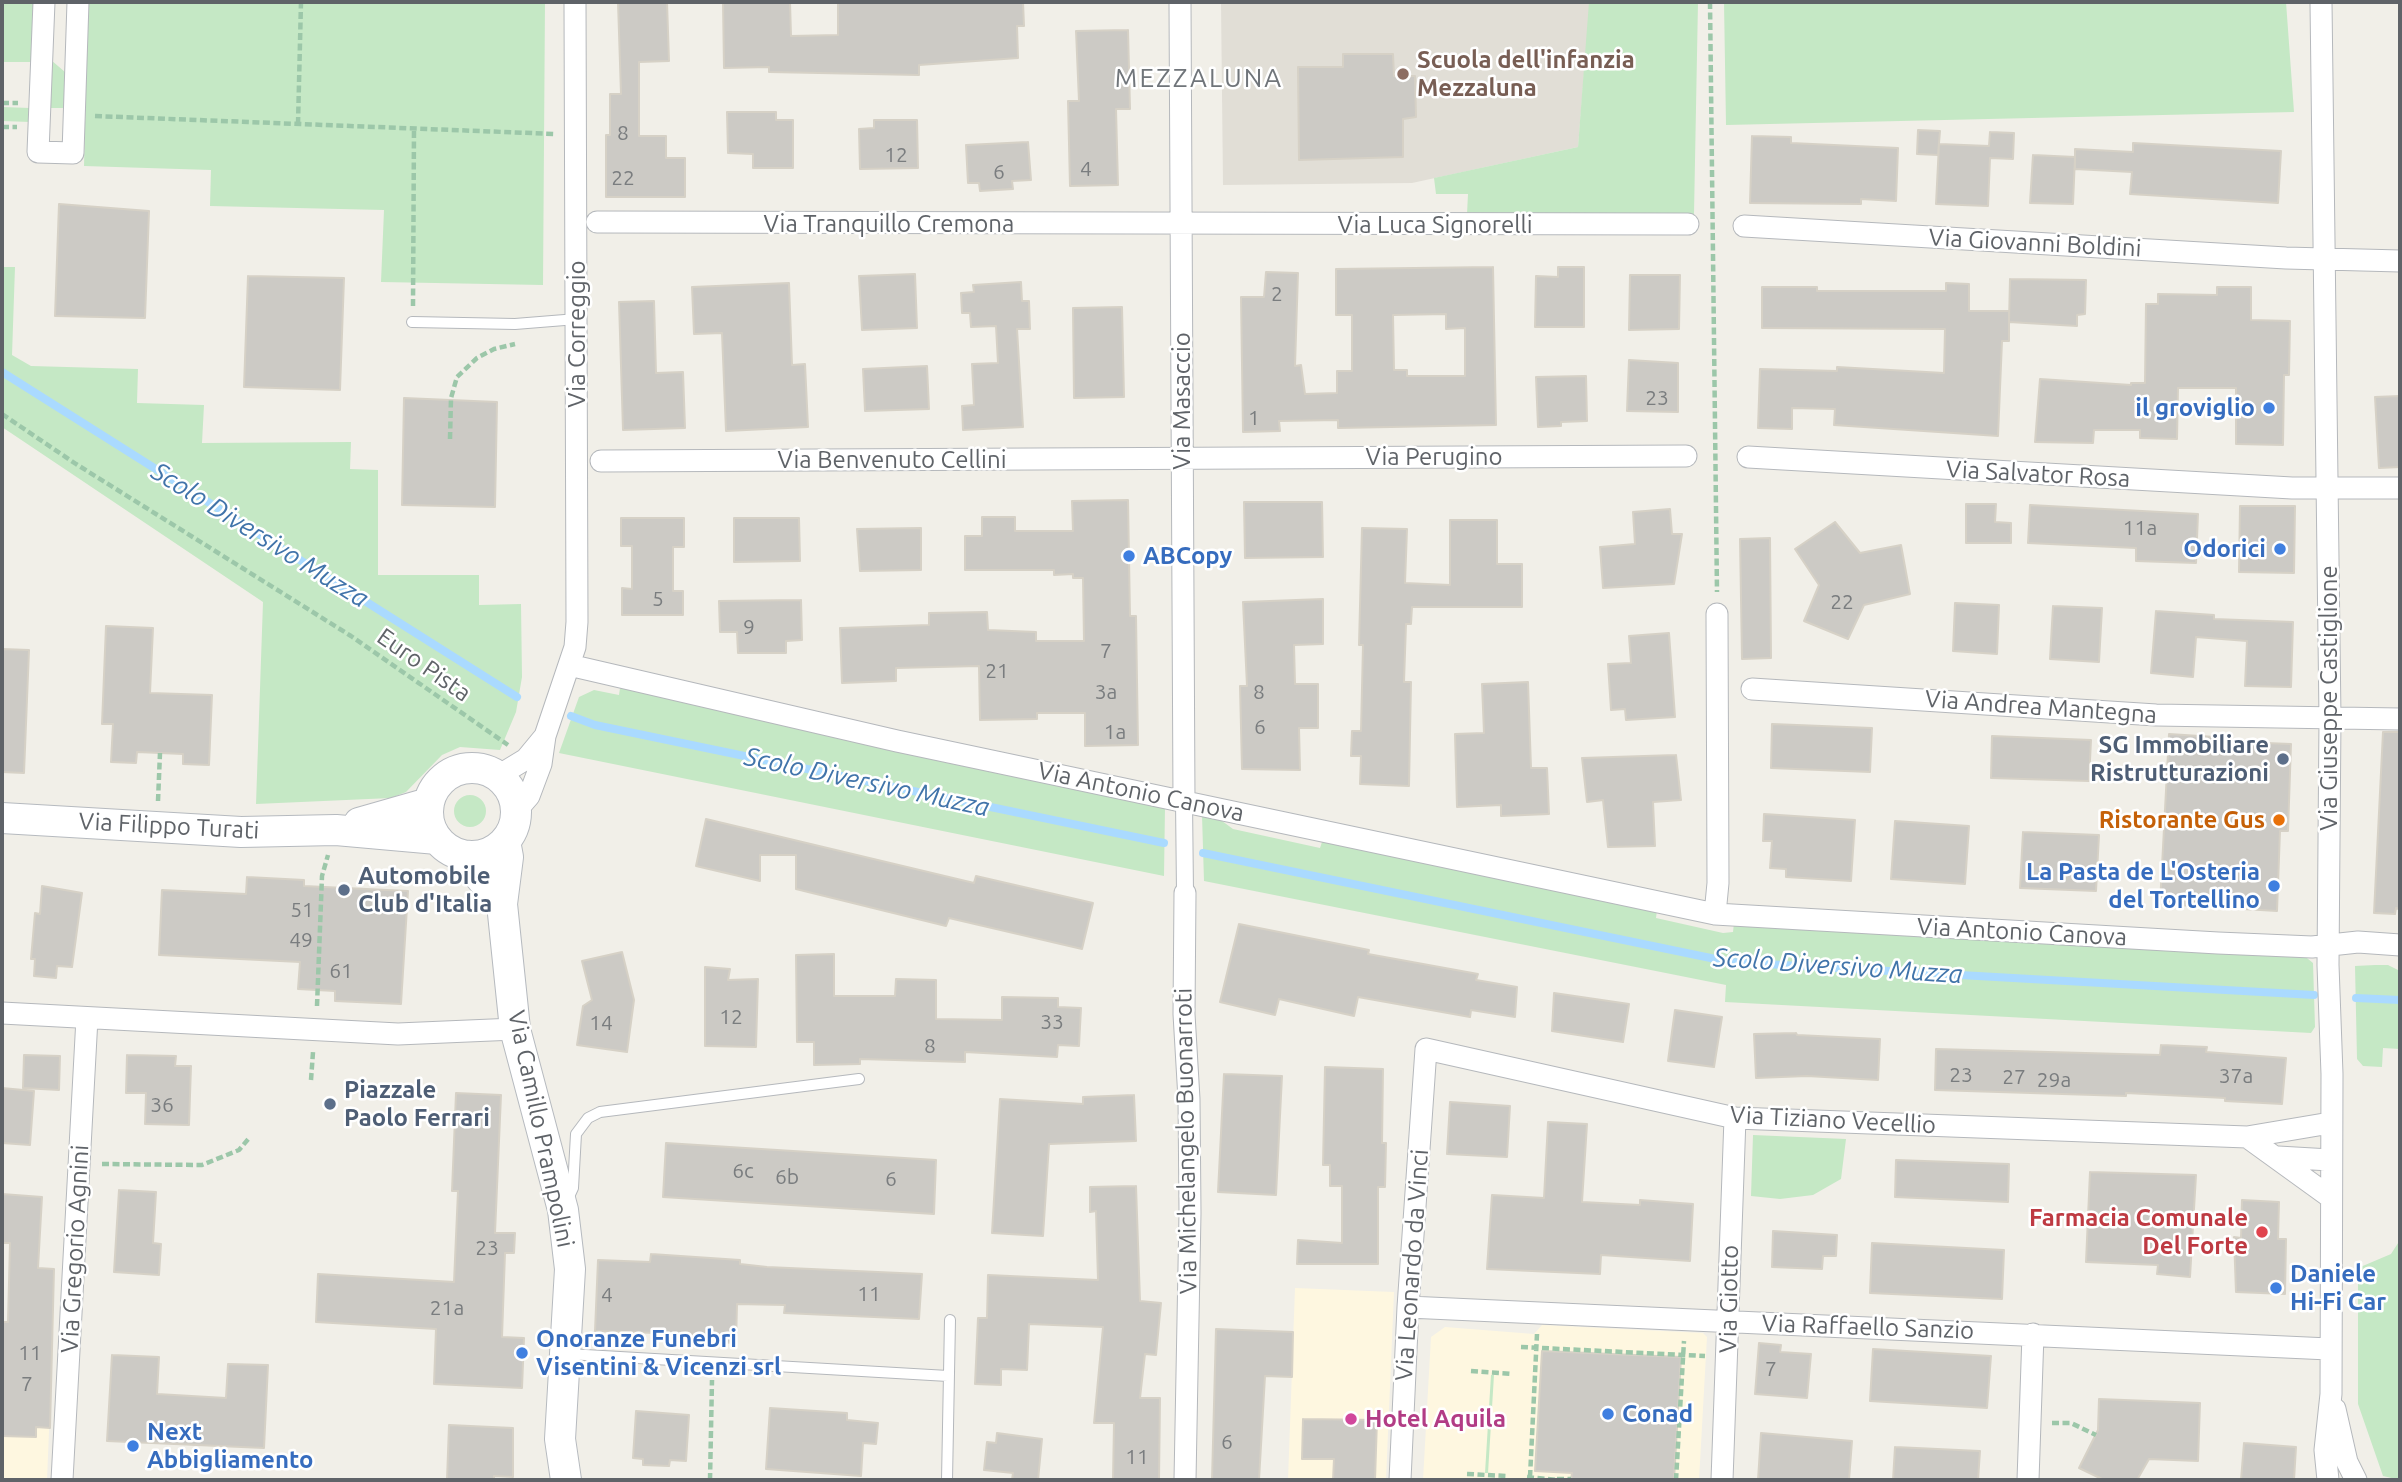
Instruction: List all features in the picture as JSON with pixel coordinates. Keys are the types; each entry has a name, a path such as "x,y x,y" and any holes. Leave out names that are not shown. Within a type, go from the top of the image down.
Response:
{"main road":[{"path":"449,847 485,854 505,841 516,811 508,786 498,776 478,769 456,771 444,778 429,803 431,828 502,904"},
{"name":"Via Filippo Turati","path":"332,842 429,803"},
{"name":"Via Filippo Turati","path":"2,818 241,832 332,842 449,847"},
{"name":"Via Camillo Prampolini","path":"505,841 508,857 502,904 515,1029 563,1210 570,1269 560,1439 566,1480"},
{"name":"Via Camillo Prampolini","path":"548,1480 560,1439"}],"street":[{"path":"44,2 38,152 73,153 78,2"},
{"name":"Via Correggio","path":"569,664 577,622 576,2"},
{"name":"Via Masaccio","path":"1180,2 1184,801"},
{"name":"Via Giuseppe Castiglione","path":"2321,2 2330,718 2331,1394 2325,1450 2328,1480"},
{"name":"Via Tranquillo Cremona","path":"597,222 1181,225"},
{"name":"Via Luca Signorelli","path":"1181,225 1688,225"},
{"name":"Via Giovanni Boldini","path":"1744,226 2400,261"},
{"name":"Via Perugino","path":"1182,458 1686,456"},
{"name":"Via Salvator Rosa","path":"1748,457 2328,487 2400,488"},
{"name":"Via Benvenuto Cellini","path":"601,461 1182,458"},
{"path":"1715,914 1718,883 1717,614"},
{"path":"516,811 529,796 541,764 545,736 569,664"},
{"name":"Via Antonio Canova","path":"569,664 897,741 1715,914 1870,925 2329,946 2358,942 2400,945"},
{"name":"Via Andrea Mantegna","path":"1752,689 2156,715 2400,719"},
{"path":"498,776 526,759 545,736"},
{"name":"Via Michelangelo Buonarroti","path":"1184,801 1184,1014 1189,1099 1190,1213 1185,1480"},
{"path":"2,1013 398,1034 515,1029"},
{"name":"Via Gregorio Agnini","path":"62,1480 87,1018"},
{"name":"Via Tiziano Vecellio","path":"1426,1049 1735,1118 2247,1137 2330,1122"},
{"name":"Via Leonardo da Vinci","path":"1400,1480 1408,1307 1426,1049"},
{"name":"Via Giotto","path":"1722,1480 1735,1118"},
{"path":"2247,1137 2330,1197"},
{"path":"2278,1157 2330,1160"},
{"name":"Via Raffaello Sanzio","path":"1408,1307 2329,1349"},
{"path":"2028,1480 2034,1334"},
{"name":"Via Giuseppe Castiglione","path":"2331,1394 2347,1462 2356,1480"}],"lane":[{"path":"412,323 515,324 577,319"},
{"path":"563,1210 573,1188 576,1134 588,1118 600,1112 859,1079"},
{"path":"947,1480 950,1320"},
{"path":"565,1353 948,1376"}],"path":[{"path":"298,124 302,2"},
{"path":"84,115 576,135"},
{"path":"412,323 414,128"},
{"path":"450,439 451,397 457,377 477,358 494,349 515,344"},
{"name":"Euro Pista","path":"2,414 76,464 351,636 526,759"},
{"path":"1716,456 1717,614"},
{"path":"156,827 160,753"},
{"path":"318,998 322,876 332,842"},
{"path":"311,1080 313,1052"},
{"path":"79,1164 202,1165 239,1150 250,1138"},
{"path":"1538,1312 1528,1477 1572,1479"},
{"path":"1676,1480 1685,1320"},
{"path":"1521,1347 1727,1357"},
{"path":"710,1480 713,1363"},
{"path":"1472,1371 1511,1374"},
{"path":"2080,1428 2096,1435"},
{"path":"1467,1474 1507,1476"}],"shaded area":[{"name":"Scuola dell'infanzia Mezzaluna","path":"1221,2 1590,2 1578,147 1412,183 1223,185"},
{"path":"1295,1288 1394,1292 1386,1480 1288,1480"},
{"path":"36,1309 54,1309 47,1480 2,1480 2,1361 33,1362"},
{"path":"1542,1325 1703,1333 1707,1337 1699,1480 1423,1480 1431,1337 1445,1327 1534,1334"}],"green space":[{"path":"2,2 33,2 31,62 2,62"},
{"path":"88,2 545,2 543,285 381,282 384,210 210,206 211,170 84,166"},
{"path":"1589,2 1698,2 1694,214 1467,214 1468,194 1436,194 1434,178 1578,147"},
{"path":"1724,2 2286,2 2294,112 1726,125"},
{"path":"51,60 65,72 64,108 48,108"},
{"path":"2,107 30,108 30,122 2,121"},
{"path":"2,267 15,267 12,355 31,366 138,369 137,403 204,405 202,443 351,442 350,469 378,470 378,575 479,575 479,605 521,604 522,677 516,712 500,750 460,747 442,755 406,792 391,798 256,804 263,602 2,427"},
{"path":"620,688 1165,807 1164,876 559,753 579,697 594,690 619,695"},
{"path":"470,795 481,800 486,811 481,822 470,827 459,822 454,811 459,800"},
{"path":"1202,815 1218,818 1233,829 1320,848 1323,839 1657,910 1656,918 1723,933 1733,932 1734,923 2302,954 2313,963 2315,1027 2311,1033 1725,1002 1726,985 1204,881"},
{"path":"2388,965 2400,971 2400,1049 2383,1048 2382,1067 2363,1066 2357,1059 2355,966"},
{"path":"1753,1135 1846,1139 1841,1179 1813,1195 1780,1199 1751,1196"},
{"path":"2400,1240 2400,1480 2383,1476 2358,1404 2358,1268 2391,1254"},
{"path":"1491,1375 1494,1375 1488,1473 1485,1473"}],"building":[{"path":"618,2 667,2 669,61 639,62 639,136 666,136 666,158 685,158 685,197 606,197 606,135 610,135 610,94 621,94"},
{"path":"723,2 790,2 791,36 838,35 838,2 1023,2 1024,26 1017,26 1018,58 919,65 919,75 769,72 769,67 724,68"},
{"path":"1128,30 1130,109 1116,109 1118,185 1070,186 1068,101 1079,101 1076,31"},
{"path":"1343,54 1393,54 1394,76 1415,76 1416,117 1403,119 1403,157 1299,160 1298,67 1343,67"},
{"path":"727,112 776,112 776,120 793,120 793,168 753,168 753,154 728,153"},
{"path":"874,120 917,120 918,168 860,169 859,129 874,128"},
{"path":"1918,130 1940,131 1938,155 1917,154"},
{"path":"1990,132 2014,133 2013,159 1990,158 1988,206 1936,204 1939,144 1989,146"},
{"path":"1752,136 1791,137 1791,143 1898,148 1896,201 1861,199 1861,204 1750,203"},
{"path":"1028,142 1031,180 1012,181 1013,189 980,191 979,183 968,183 966,145"},
{"path":"2133,143 2281,151 2278,203 2130,194 2132,172 2075,169 2075,149 2133,152"},
{"path":"2033,155 2075,157 2073,204 2030,203"},
{"path":"59,204 149,211 145,318 55,316"},
{"path":"1493,267 1496,425 1338,428 1338,420 1279,421 1280,431 1243,432 1241,297 1264,297 1266,272 1298,273 1295,366 1301,365 1305,394 1337,393 1337,371 1352,371 1352,315 1336,315 1336,269","holes":["1446,314 1446,329 1465,328 1465,376 1407,376 1407,370 1394,370 1393,315"]},
{"path":"1558,267 1584,267 1584,327 1535,327 1536,276 1558,277"},
{"path":"915,274 917,328 862,330 859,276"},
{"path":"1630,275 1680,275 1679,329 1629,330"},
{"path":"248,276 344,278 340,390 244,387"},
{"path":"2010,279 2086,280 2085,314 2077,315 2077,326 2009,322"},
{"path":"1021,282 1022,301 1029,301 1030,329 1017,329 1023,427 963,430 962,406 974,405 972,364 998,363 996,326 971,327 970,313 962,313 961,293 974,292 973,285"},
{"path":"789,283 792,365 805,364 808,427 726,431 722,333 694,334 692,287"},
{"path":"1946,283 1969,284 1969,311 2009,311 2009,341 2002,341 1998,436 1834,425 1835,409 1792,408 1792,429 1758,428 1760,369 1837,371 1837,367 1944,373 1945,329 1762,328 1762,287 1817,287 1817,291 1946,291"},
{"path":"2217,287 2251,287 2251,320 2290,321 2289,375 2284,375 2283,445 2236,444 2236,388 2178,388 2177,439 2140,438 2140,430 2094,430 2093,443 2035,442 2040,379 2131,385 2145,383 2146,304 2158,304 2158,294 2217,295"},
{"path":"654,301 656,373 683,372 685,428 623,430 619,302"},
{"path":"1122,307 1124,397 1074,398 1073,308"},
{"path":"1629,360 1678,363 1678,412 1627,411"},
{"path":"927,366 929,409 865,411 863,369"},
{"path":"1586,376 1587,421 1561,422 1561,426 1538,427 1536,377"},
{"path":"2400,396 2400,467 2379,468 2375,397"},
{"path":"404,398 497,402 495,507 402,505"},
{"path":"1128,500 1130,616 1136,616 1138,745 1085,746 1085,713 1037,713 1037,719 980,720 979,666 896,668 896,681 842,683 840,628 929,625 929,613 987,612 988,630 1036,632 1036,641 1084,641 1083,578 1073,578 1073,574 1054,575 1054,570 965,570 965,536 982,536 982,517 1015,517 1015,531 1073,531 1072,501"},
{"path":"1244,502 1322,502 1323,557 1245,558"},
{"path":"1966,504 1996,504 1995,522 2011,523 2011,543 1966,543"},
{"path":"2030,505 2198,514 2196,563 2136,561 2136,548 2028,543"},
{"path":"2240,506 2295,506 2294,573 2239,572"},
{"path":"1670,509 1672,534 1682,534 1674,584 1603,588 1600,547 1635,544 1633,512"},
{"path":"621,518 684,518 684,547 673,547 673,591 683,591 683,615 622,615 622,588 632,589 632,546 621,546"},
{"path":"734,518 799,518 800,561 734,562"},
{"path":"1450,520 1497,520 1497,564 1522,564 1522,607 1412,607 1411,624 1406,624 1404,682 1411,682 1409,786 1360,784 1361,756 1351,756 1352,731 1361,731 1363,645 1359,645 1362,528 1407,529 1405,583 1450,585"},
{"path":"1835,522 1860,553 1901,545 1910,594 1864,605 1848,639 1804,621 1819,585 1795,549"},
{"path":"921,528 921,570 860,571 857,529"},
{"path":"1770,538 1771,658 1742,659 1740,539"},
{"path":"1323,599 1323,644 1294,645 1295,684 1318,684 1318,728 1299,728 1300,770 1242,769 1240,686 1247,686 1243,602"},
{"path":"801,600 802,640 786,641 786,653 738,653 737,632 720,632 719,601"},
{"path":"1955,603 1999,605 1997,654 1953,651"},
{"path":"2053,606 2102,608 2099,662 2050,659"},
{"path":"2156,611 2214,615 2214,619 2293,622 2291,687 2245,686 2247,641 2196,637 2193,677 2151,673"},
{"path":"106,626 153,628 150,693 212,695 209,765 183,764 183,754 137,752 136,763 111,762 113,724 102,724"},
{"path":"1669,633 1675,717 1626,720 1625,709 1611,710 1608,664 1631,663 1629,636"},
{"path":"2,649 29,650 24,773 2,772"},
{"path":"1528,682 1531,768 1547,768 1549,814 1501,816 1501,805 1457,807 1455,734 1484,733 1482,684"},
{"path":"1772,724 1872,728 1870,772 1771,768"},
{"path":"2383,732 2400,732 2400,909 2396,908 2395,914 2374,913"},
{"path":"2169,734 2215,737 2215,741 2291,744 2288,831 2280,831 2277,911 2160,904"},
{"path":"1992,736 2091,740 2089,781 1991,778"},
{"path":"1676,755 1681,800 1653,802 1655,846 1608,847 1603,800 1587,802 1582,758"},
{"path":"1764,814 1855,820 1851,881 1786,877 1786,869 1770,868 1772,841 1763,841"},
{"path":"706,819 974,883 976,876 1093,903 1082,949 949,918 946,926 796,889 796,855 760,855 760,881 696,866"},
{"path":"1895,821 1969,826 1965,884 1891,879"},
{"path":"2023,832 2099,835 2096,891 2020,888"},
{"path":"247,877 304,880 304,886 408,891 401,1004 335,1001 335,991 298,989 300,962 159,955 162,890 246,894"},
{"path":"42,886 82,893 72,967 57,966 56,978 34,976 35,959 31,959 35,913 40,914"},
{"path":"1239,924 1369,950 1368,954 1478,974 1476,980 1517,987 1515,1017 1471,1010 1470,1017 1358,997 1354,1016 1279,999 1275,1015 1220,1002"},
{"path":"622,952 634,1000 627,1052 577,1045 583,1006 592,1000 582,961"},
{"path":"834,954 834,996 895,996 896,979 936,980 936,1019 1002,1020 1002,997 1058,998 1058,1007 1081,1008 1079,1046 1058,1045 1057,1057 965,1052 965,1062 860,1059 860,1064 814,1065 814,1042 797,1042 796,955"},
{"path":"705,967 730,969 728,980 758,979 756,1047 705,1046"},
{"path":"1554,993 1629,1004 1623,1042 1552,1031"},
{"path":"1675,1010 1722,1017 1714,1067 1668,1061"},
{"path":"1796,1033 1880,1039 1878,1080 1807,1076 1756,1078 1754,1034"},
{"path":"2161,1045 2207,1047 2206,1052 2286,1058 2282,1104 2126,1093 2126,1096 1935,1090 1936,1049 2160,1055"},
{"path":"24,1055 60,1056 59,1090 23,1088"},
{"path":"127,1055 176,1056 175,1066 191,1066 189,1125 145,1124 146,1093 126,1093"},
{"path":"1325,1067 1383,1069 1382,1143 1386,1143 1385,1187 1378,1187 1378,1264 1297,1264 1298,1240 1342,1243 1342,1186 1330,1186 1330,1165 1323,1165"},
{"path":"1224,1074 1282,1076 1276,1195 1218,1192"},
{"path":"2,1088 34,1091 30,1145 2,1143"},
{"path":"456,1093 501,1095 495,1233 515,1233 514,1253 505,1253 502,1337 524,1338 522,1388 434,1384 436,1329 316,1322 318,1274 454,1282 458,1191 452,1191"},
{"path":"1134,1095 1136,1141 1049,1144 1043,1236 992,1233 1000,1099 1083,1104 1083,1097"},
{"path":"1450,1102 1510,1106 1507,1157 1447,1154"},
{"path":"1548,1122 1587,1124 1582,1202 1640,1205 1640,1200 1693,1204 1690,1261 1601,1255 1600,1274 1487,1269 1492,1195 1544,1198"},
{"path":"666,1143 936,1160 934,1214 663,1197"},
{"path":"1896,1160 2009,1164 2008,1202 1895,1197"},
{"path":"2090,1172 2196,1175 2190,1277 2157,1274 2158,1265 2086,1262"},
{"path":"1136,1186 1140,1301 1161,1303 1156,1355 1145,1354 1140,1398 1160,1398 1159,1480 1113,1480 1114,1423 1094,1423 1103,1327 1029,1324 1027,1370 1001,1369 1001,1385 975,1384 978,1318 987,1318 988,1275 1098,1280 1096,1211 1090,1212 1090,1187"},
{"path":"119,1190 156,1192 153,1243 161,1244 159,1275 114,1272"},
{"path":"2,1194 42,1197 38,1268 54,1269 50,1428 36,1427 36,1437 2,1436 2,1322 8,1322 10,1243 2,1243"},
{"path":"2242,1200 2279,1202 2278,1239 2286,1239 2285,1294 2236,1292 2234,1237 2241,1238"},
{"path":"1773,1231 1837,1235 1836,1256 1823,1256 1822,1269 1772,1267"},
{"path":"1872,1243 2004,1250 2002,1299 1870,1293"},
{"path":"651,1254 740,1260 740,1264 767,1267 922,1274 919,1319 784,1313 785,1305 737,1304 736,1343 657,1339 657,1333 595,1331 598,1260 650,1262"},
{"path":"1216,1329 1293,1332 1292,1377 1265,1376 1259,1480 1212,1480"},
{"path":"1759,1343 1781,1345 1780,1352 1811,1354 1807,1398 1755,1394"},
{"path":"1873,1349 1991,1356 1987,1408 1870,1401"},
{"name":"Conad","path":"1542,1351 1681,1357 1674,1480 1571,1480 1572,1473 1535,1471"},
{"path":"112,1355 159,1357 157,1394 226,1398 228,1364 268,1365 264,1448 107,1441"},
{"path":"2099,1399 2200,1403 2198,1461 2149,1459 2137,1480 2104,1480 2079,1468 2098,1430"},
{"path":"770,1408 847,1413 847,1420 878,1423 876,1444 863,1443 861,1476 766,1469"},
{"path":"636,1411 689,1415 686,1461 670,1460 669,1466 643,1465 643,1459 633,1458"},
{"path":"1303,1419 1377,1420 1375,1480 1333,1480 1334,1459 1302,1459"},
{"path":"449,1425 513,1428 513,1477 494,1476 494,1480 447,1480"},
{"path":"997,1433 1042,1439 1038,1480 1012,1480 1013,1473 984,1470 987,1442 996,1443"},
{"path":"1761,1433 1852,1441 1849,1480 1758,1480"},
{"path":"2244,1443 2296,1447 2294,1480 2241,1480"},
{"path":"1895,1447 1980,1451 1978,1480 1893,1480"}],"waterway":[{"name":"Scolo Diversivo Muzza","path":"2,372 517,697"},
{"name":"Scolo Diversivo Muzza","path":"571,716 595,725 1164,843"},
{"name":"Scolo Diversivo Muzza","path":"1203,853 1730,962 2314,995"},
{"name":"Scolo Diversivo Muzza","path":"2356,998 2400,1000"}],"place":[{"name":"Scuola dell'infanzia Mezzaluna","path":"1403,74"},
{"name":"il groviglio","path":"2269,408"},
{"name":"Odorici","path":"2280,549"},
{"name":"ABCopy","path":"1129,556"},
{"name":"SG Immobiliare Ristrutturazioni","path":"2283,759"},
{"name":"Ristorante Gus","path":"2279,820"},
{"name":"La Pasta de L'Osteria del Tortellino","path":"2274,886"},
{"name":"Automobile Club d'Italia","path":"344,890"},
{"name":"Piazzale Paolo Ferrari","path":"330,1104"},
{"name":"Farmacia Comunale Del Forte","path":"2262,1232"},
{"name":"Daniele Hi-Fi Car","path":"2276,1288"},
{"name":"Onoranze Funebri Visentini & Vicenzi srl","path":"522,1353"},
{"name":"Conad","path":"1608,1414"},
{"name":"Hotel Aquila","path":"1351,1419"},
{"name":"Next Abbigliamento","path":"133,1446"}],"district":[{"name":"MEZZALUNA","path":"1199,78"}]}
